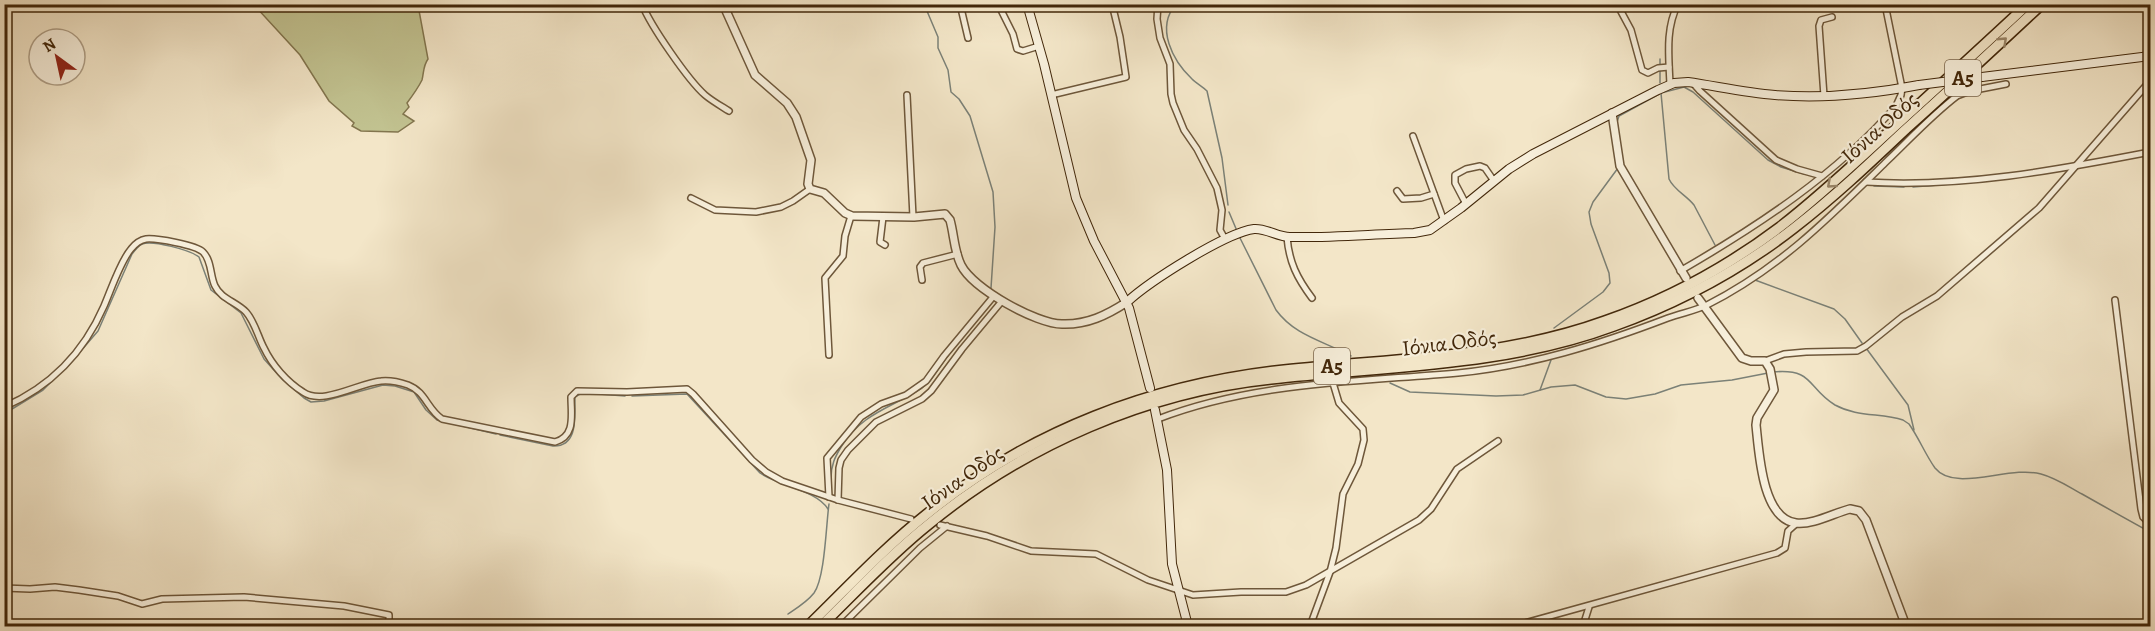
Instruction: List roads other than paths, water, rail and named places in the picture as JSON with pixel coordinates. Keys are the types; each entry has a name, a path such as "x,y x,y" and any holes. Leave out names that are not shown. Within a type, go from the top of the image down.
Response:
{"highway":[{"name":"Ιόνια Οδός","path":"808,627 896,541 949,497 1015,453 1076,423 1164,392 1230,377 1286,369 1452,356 1536,342 1607,321 1679,290 1747,251 1795,215 2028,4"},
{"name":"Ιόνια Οδός","path":"821,627 907,542 960,499 1035,453 1108,419 1170,399 1241,382 1455,363 1535,350 1602,331 1690,293 1754,256 1808,216 1875,158 2042,4"}],"main road":[{"path":"1027,4 1080,209 1134,322 1150,388"},
{"path":"1126,302 1176,268 1226,239 1249,230 1262,229 1287,237 1423,232 1432,229 1527,158 1670,84 1693,83 1774,95 1824,96 2151,56"},
{"path":"1157,414 1166,459 1170,540 1178,591 1188,627"}],"street":[{"path":"642,4 667,46 697,86 729,111"},
{"path":"723,4 755,75 787,103 796,117 811,160 808,184 810,189"},
{"path":"960,4 968,38"},
{"path":"998,4 1013,34 1017,49 1023,51 1039,46"},
{"path":"1051,94 1126,77 1112,4"},
{"path":"1158,4 1157,20 1170,64 1173,104 1184,130 1214,179 1222,210 1220,230 1226,239"},
{"path":"1617,4 1631,30 1642,70 1648,73 1664,68"},
{"path":"1670,84 1664,68 1671,19 1678,4"},
{"path":"1680,271 1764,219 1822,176 1887,117 1896,106 1902,88 1886,4"},
{"path":"1824,96 1819,26 1821,20 1832,17"},
{"path":"1698,298 1742,358 1751,361 1766,361 1784,354 1826,350 1852,352 1866,346 1902,317 1936,296 2020,226 2077,166 2151,81"},
{"path":"1693,83 1776,159 1797,169 1822,176"},
{"path":"1157,414 1266,390 1458,373 1535,360 1615,338 1704,306 1778,262 1797,247 1957,96 2006,84"},
{"path":"908,95 914,217"},
{"path":"1612,113 1620,166 1686,279"},
{"path":"1413,136 1444,221"},
{"path":"1866,182 1932,183 2077,166 2151,152"},
{"path":"1466,204 1455,183 1455,175 1480,166 1485,168 1494,181"},
{"path":"691,198 715,210 756,212 781,207 810,189 822,192 851,216 914,217 941,213 948,216 951,223 961,265 993,297 1052,323 1064,324 1092,320 1114,311 1126,302"},
{"path":"1397,191 1403,198 1420,198 1434,194"},
{"path":"829,355 825,279 843,256 846,228 851,216"},
{"path":"883,217 880,242 885,244"},
{"path":"1287,237 1291,263 1300,282 1312,298"},
{"path":"4,408 40,387 81,347 93,329 129,251 141,241 155,239 196,248 203,252 208,260 217,290 246,312 270,359 293,385 308,395 326,396 373,382 390,381 416,389 424,395 433,412 442,419 555,442 564,438 570,430 571,397 578,391 627,392 687,389 760,469 777,479 838,500 911,519"},
{"path":"922,280 920,267 923,263 958,254"},
{"path":"829,497 826,459 852,427 871,409 906,395 926,381 993,297"},
{"path":"2115,300 2141,509 2143,517 2151,524"},
{"path":"838,500 840,464 848,450 876,422 922,399 931,392 962,349 1002,301"},
{"path":"1766,361 1774,390 1756,420 1762,470 1770,499 1777,513 1784,519 1797,523"},
{"path":"1310,627 1330,572 1336,548 1343,494 1358,464 1364,433 1360,424 1353,420 1339,403 1333,383"},
{"path":"940,525 987,536 1031,551 1096,554 1136,575 1178,591 1197,595 1232,592 1286,592 1300,588 1330,572 1419,520 1431,509 1457,470 1498,441"},
{"path":"1514,627 1782,550 1786,545 1789,530 1797,523 1850,509 1859,511 1866,520 1906,627"},
{"path":"841,627 920,548 947,526"},
{"path":"4,588 55,587 118,596 142,604 162,598 205,599 233,596 330,605 389,615 389,627"},
{"path":"1583,627 1589,607"}],"waterway":[{"path":"924,4 938,37 938,48 948,70 951,92 959,99 970,116 993,192 995,227 991,288"},
{"path":"1176,4 1167,23 1169,44 1185,72 1207,91 1222,158 1228,205"},
{"path":"1660,59 1660,83"},
{"path":"1621,152 1617,122 1619,116 1661,93 1684,87 1693,92 1768,160 1781,167 1804,174"},
{"path":"1661,93 1669,179 1694,205 1715,245"},
{"path":"1554,328 1603,292 1610,283 1609,273 1591,224 1589,212 1593,202 1618,168"},
{"path":"1913,187 1951,184"},
{"path":"1874,186 1904,187"},
{"path":"1229,212 1237,231"},
{"path":"1240,238 1276,310 1284,319 1310,337 1351,356"},
{"path":"67,367 98,331 134,251 147,243 171,246 199,257 211,290 241,313 264,359 304,398 311,402 324,401 383,385 395,386 414,392 426,410 437,420 496,434"},
{"path":"1755,280 1834,309 1845,319 1862,343"},
{"path":"1866,348 1908,405 1914,430"},
{"path":"831,478 835,458 858,426 878,412 922,388 930,381 952,350"},
{"path":"1540,390 1551,360"},
{"path":"12,409 43,390 63,370"},
{"path":"1773,372 1796,373 1803,376 1826,399 1843,409 1903,420 1913,429 1935,468 1944,475 1969,479 2028,472 2041,474 2062,483 2150,532"},
{"path":"1390,383 1410,392 1496,396 1523,395 1551,387 1575,385 1606,397 1626,399 1655,394 1681,385 1732,380 1768,373"},
{"path":"500,435 553,446 562,445 572,435 575,420 575,397 580,394"},
{"path":"599,394 625,396"},
{"path":"632,396 687,394 760,473 815,497 828,509"},
{"path":"788,614 802,605 818,586 823,564 829,504"}]}
